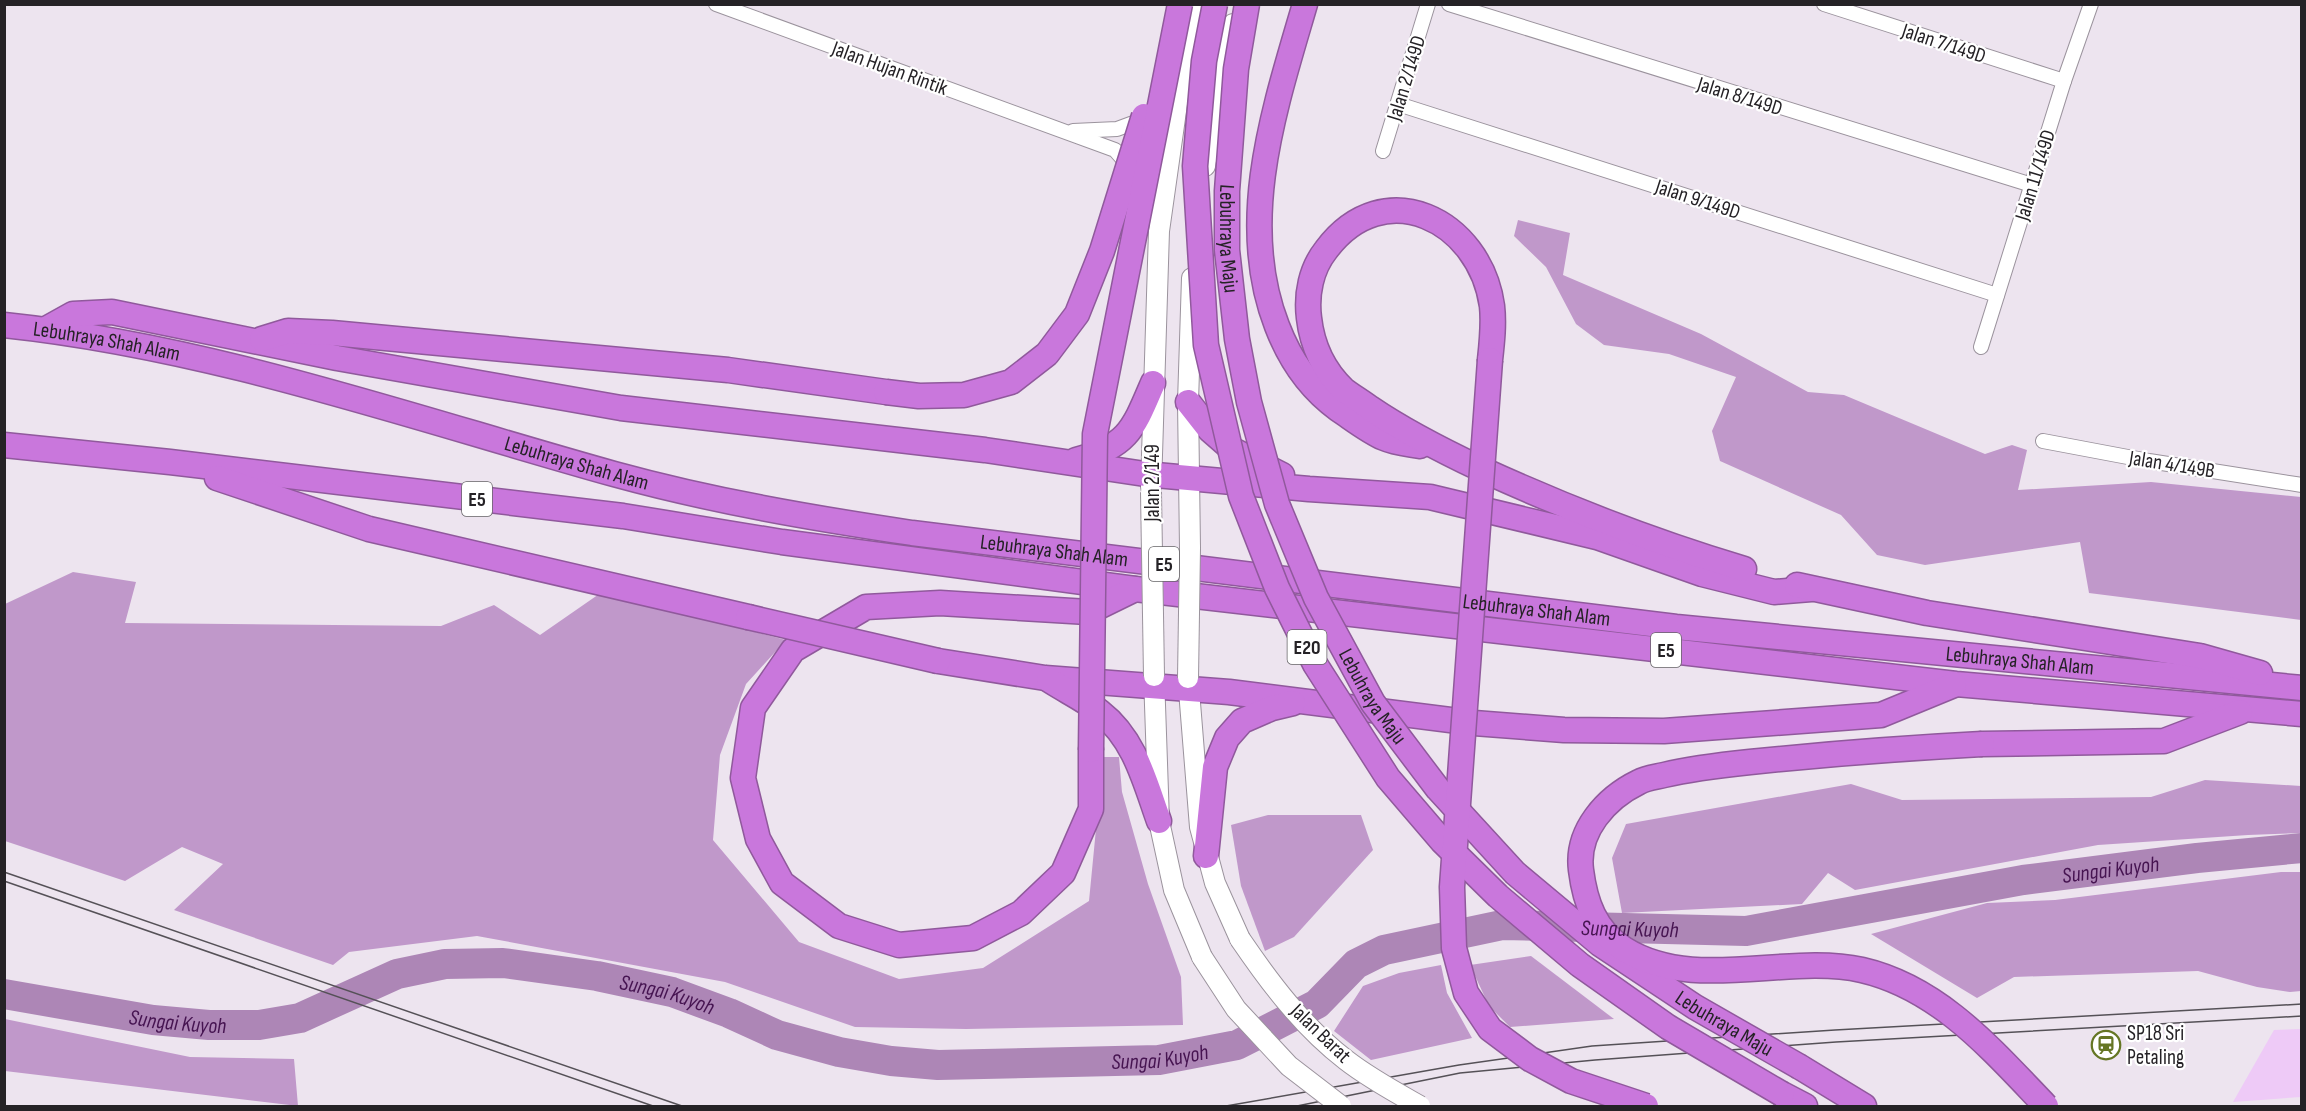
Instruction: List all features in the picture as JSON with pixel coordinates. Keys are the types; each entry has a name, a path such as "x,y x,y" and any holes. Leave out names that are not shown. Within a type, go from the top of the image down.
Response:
{"highway":[{"path":"254,341 288,331 332,333 728,370 919,396 964,395 1011,382 1047,354 1077,314 1102,251 1179,4"},
{"path":"1135,589 1088,612 940,603 866,607 793,650 753,708 743,778 758,839 782,883 839,926 899,945 973,938 1021,913 1062,873 1091,809 1091,750 1095,434 1179,4"},
{"name":"Lebuhraya Maju","path":"1215,4 1204,61 1195,166 1206,345 1241,496 1277,588 1315,664 1388,778 1442,841 1498,896 1580,965 1668,1027 1805,1107"},
{"name":"Lebuhraya Maju","path":"1247,4 1236,69 1227,191 1227,250 1237,339 1249,402 1277,504 1316,598 1373,703 1438,789 1515,873 1600,944 1695,1006 1864,1107"},
{"path":"1305,4 1277,98 1262,183 1261,253 1272,313 1283,343 1300,372 1322,397 1386,439 1442,451"},
{"path":"1646,1107 1570,1081 1530,1059 1491,1029 1466,993 1454,948 1452,887 1491,360 1493,326 1488,286 1478,261 1467,245 1452,230 1436,220 1402,211 1367,217 1349,226 1334,239 1319,259 1311,282 1308,310 1310,330 1317,352 1327,369 1344,389 1391,422 1442,451 1565,506 1705,557 1812,589 1927,613 2200,656 2301,687"},
{"path":"46,329 74,314 112,312 254,341 621,408 985,450 1065,463 1151,483 1309,489 1430,497 1597,537 1702,574 1774,592 1812,589"},
{"name":"Lebuhraya Shah Alam","path":"4,324 121,342 225,365 615,474 718,500 816,519 912,533 1676,627 2301,687"},
{"path":"1065,463 1114,446 1129,433 1153,383"},
{"path":"1188,402 1210,429 1233,450 1309,489"},
{"name":"Lebuhraya Shah Alam","path":"4,445 170,462 623,516 782,542 1135,589 1956,684 2301,714"},
{"path":"170,462 369,530 939,661 1045,678 1189,684 1229,692 1493,725 1564,730 1664,731 1881,715 1956,684"},
{"path":"1045,678 1100,712 1122,733 1138,764 1159,821"},
{"path":"1206,856 1215,767 1227,738 1242,721 1272,708 1301,701"},
{"path":"2046,1107 1970,1029 1933,1000 1901,982 1861,970 1817,967 1694,971 1651,963 1622,948 1603,931 1590,910 1583,888 1579,858 1587,829 1612,798 1641,780 1693,768 1867,750 1982,744 2164,741 2245,710"}],"main road":[{"name":"Jalan 2/149","path":"1196,4 1187,33 1159,231 1151,483 1159,821 1174,890 1202,957"},
{"name":"Jalan 2/149","path":"1238,4 1219,85 1196,219 1188,402 1189,684 1200,827 1215,884 1240,939"},
{"name":"Jalan Barat","path":"1240,939 1268,980 1317,1035 1347,1061 1420,1107"},
{"name":"Jalan Barat","path":"1202,957 1236,1009 1251,1026 1289,1066 1341,1107"}],"street":[{"name":"Jalan Hujan Rintik","path":"716,4 1115,150 1134,171 1149,193 1159,231"},
{"name":"Jalan 2/149D","path":"1383,151 1428,4"},
{"name":"Jalan 8/149D","path":"1449,4 2032,185"},
{"name":"Jalan 7/149D","path":"1824,4 2064,81"},
{"name":"Jalan 11/149D","path":"1981,347 2064,81 2091,4"},
{"name":"Jalan Hujan Rintik","path":"1065,131 1117,129 1147,118 1178,95"},
{"name":"Jalan 9/149D","path":"1398,104 1997,295"},
{"name":"Jalan 4/149B","path":"2043,441 2149,461 2301,482"}],"shaded area":[{"path":"1518,220 1570,233 1563,275 1701,334 1808,392 1844,395 1985,454 2012,445 2027,450 2018,490 2151,482 2301,497 2301,620 2089,593 2080,542 1925,565 1877,555 1841,515 1720,461 1712,431 1736,377 1669,354 1604,345 1576,324 1546,267 1514,236"},
{"path":"73,572 136,582 125,623 441,626 494,605 540,635 602,592 786,640 746,684 720,755 713,840 799,942 899,979 983,968 1089,901 1103,757 1119,757 1122,792 1148,884 1181,977 1183,1025 966,1029 855,1027 725,982 477,936 349,952 333,965 174,910 223,864 182,847 125,881 5,841 5,604"},
{"path":"2205,780 2301,786 2301,833 2098,845 1855,890 1828,873 1802,904 1622,913 1612,858 1626,824 1851,784 1902,800 2151,797"},
{"path":"1268,815 1361,815 1373,850 1294,937 1265,951 1241,886 1231,825"},
{"path":"2281,872 2301,872 2301,991 2290,992 2257,987 2198,971 2014,977 1977,998 1871,934 1987,903 2055,900"},
{"path":"1531,956 1614,1019 1510,1027 1489,1006 1470,965"},
{"path":"1441,965 1447,993 1472,1038 1371,1060 1334,1031 1363,986 1399,973"},
{"path":"5,1019 190,1057 294,1059 298,1106 5,1071"},
{"path":"2301,1029 2301,1097 2233,1102 2274,1030"}],"waterway":[{"name":"Sungai Kuyoh","path":"4,994 153,1020 209,1025 259,1025 300,1018 397,974 445,964 503,963 597,976 672,992 729,1013 777,1035 839,1052 891,1061 938,1065 1159,1060 1237,1045 1317,1004 1356,964 1384,950 1502,925 1746,931 2023,880 2197,858 2302,848"}],"tram line":[{"path":"4,872 682,1106"},
{"path":"4,881 653,1106"},
{"path":"1226,1106 1459,1065 1592,1046 2302,1004"},
{"path":"1297,1106 1460,1073 1595,1060 1836,1042 2302,1016"}],"place":[{"name":"SP18 Sri Petaling","path":"2106,1045"}]}
